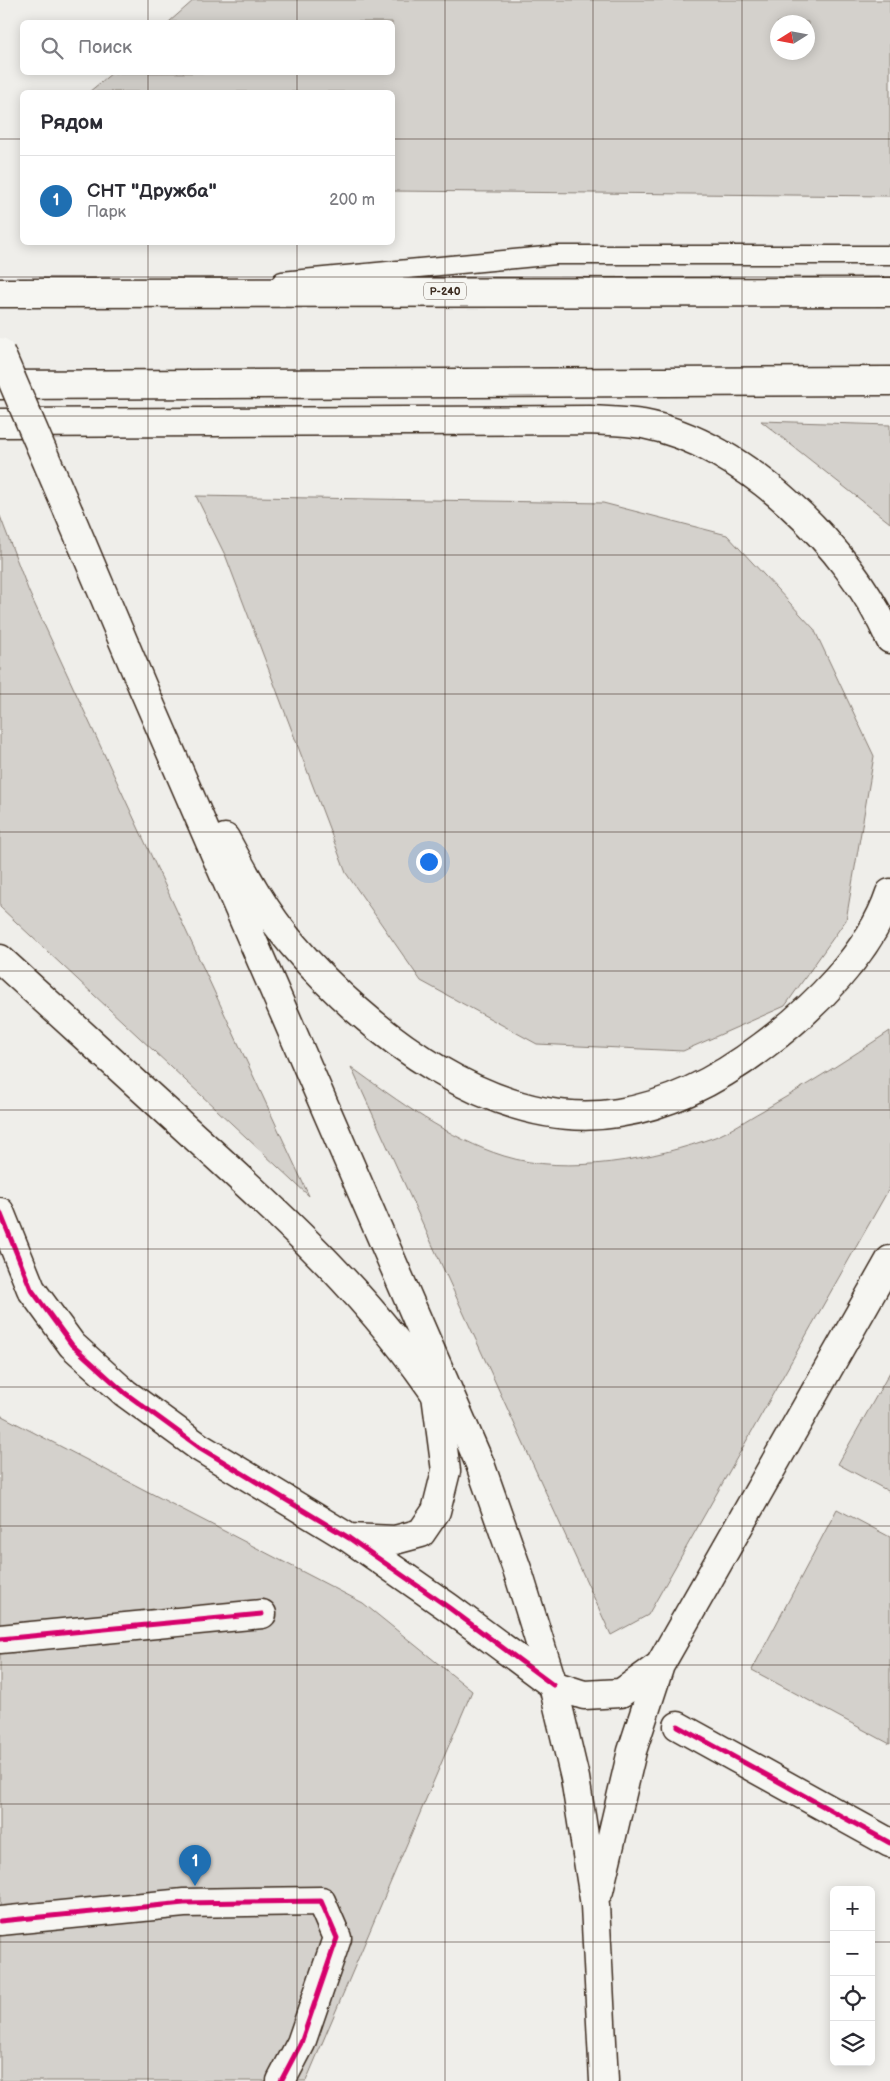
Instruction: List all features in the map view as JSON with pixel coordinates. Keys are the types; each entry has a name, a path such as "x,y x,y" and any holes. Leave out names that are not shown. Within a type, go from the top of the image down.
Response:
{"main road":[{"path":"0,287 48,293"},
{"name":"Р-240","path":"0,293 176,291 890,292"},
{"path":"0,352 143,688 480,1464 518,1572 553,1685 575,1778 596,1905 604,2081"},
{"path":"0,385 890,381"},
{"path":"0,423 590,420 643,424 686,437 730,460 765,484 799,513 834,548 856,578 880,616 890,639"},
{"path":"143,688 258,898 292,944 315,969 368,1019 405,1048 447,1074 482,1092 529,1109 587,1115 616,1114 651,1106 689,1091 747,1058 811,1006 840,975 864,944 890,893"},
{"path":"0,960 282,1215 340,1274 387,1330 436,1395 480,1464"},
{"path":"0,1212 31,1289 72,1345 125,1393 199,1447 349,1538 448,1607 553,1685 584,1695 620,1693 660,1665"},
{"path":"596,1905 632,1751 660,1665 890,1260"},
{"path":"349,1538 395,1540 421,1533 436,1511 446,1471 436,1395"},
{"path":"0,1638 262,1614"},
{"path":"678,1726 890,1843"},
{"path":"0,1921 184,1903 321,1901 337,1938 301,2043 281,2081"}],"lane":[{"path":"176,291 556,255 890,255"}],"shaded area":[{"path":"194,0 890,0 890,196 395,191 395,90 91,90 110,75 395,75 395,20 171,20"},
{"path":"761,421 890,425 890,523"},
{"path":"196,496 603,503 727,535 814,629 874,756 846,920 785,1006 683,1051 537,1044 421,981 346,873 226,557"},
{"path":"0,516 29,592 309,1196 0,907"},
{"path":"890,1031 890,1187 648,1615 611,1635 351,1067 424,1118 463,1140 484,1149 529,1162 555,1165 583,1165 638,1158 666,1152 715,1137 811,1082"},
{"path":"890,1372 890,1492 838,1464"},
{"path":"0,1415 363,1603 472,1691 306,2081 0,2081"},
{"path":"837,1509 890,1537 890,1744 752,1670"}],"cycle path":[{"path":"0,1212 31,1289 72,1345 125,1393 199,1447 349,1538 448,1607 553,1685"},
{"path":"0,1639 262,1614"},
{"path":"678,1726 890,1843"},
{"path":"0,1921 184,1903 321,1901 337,1938 301,2043 281,2081"}],"place":[{"name":"СНТ \"Дружба\"","path":"195,1886"}]}
